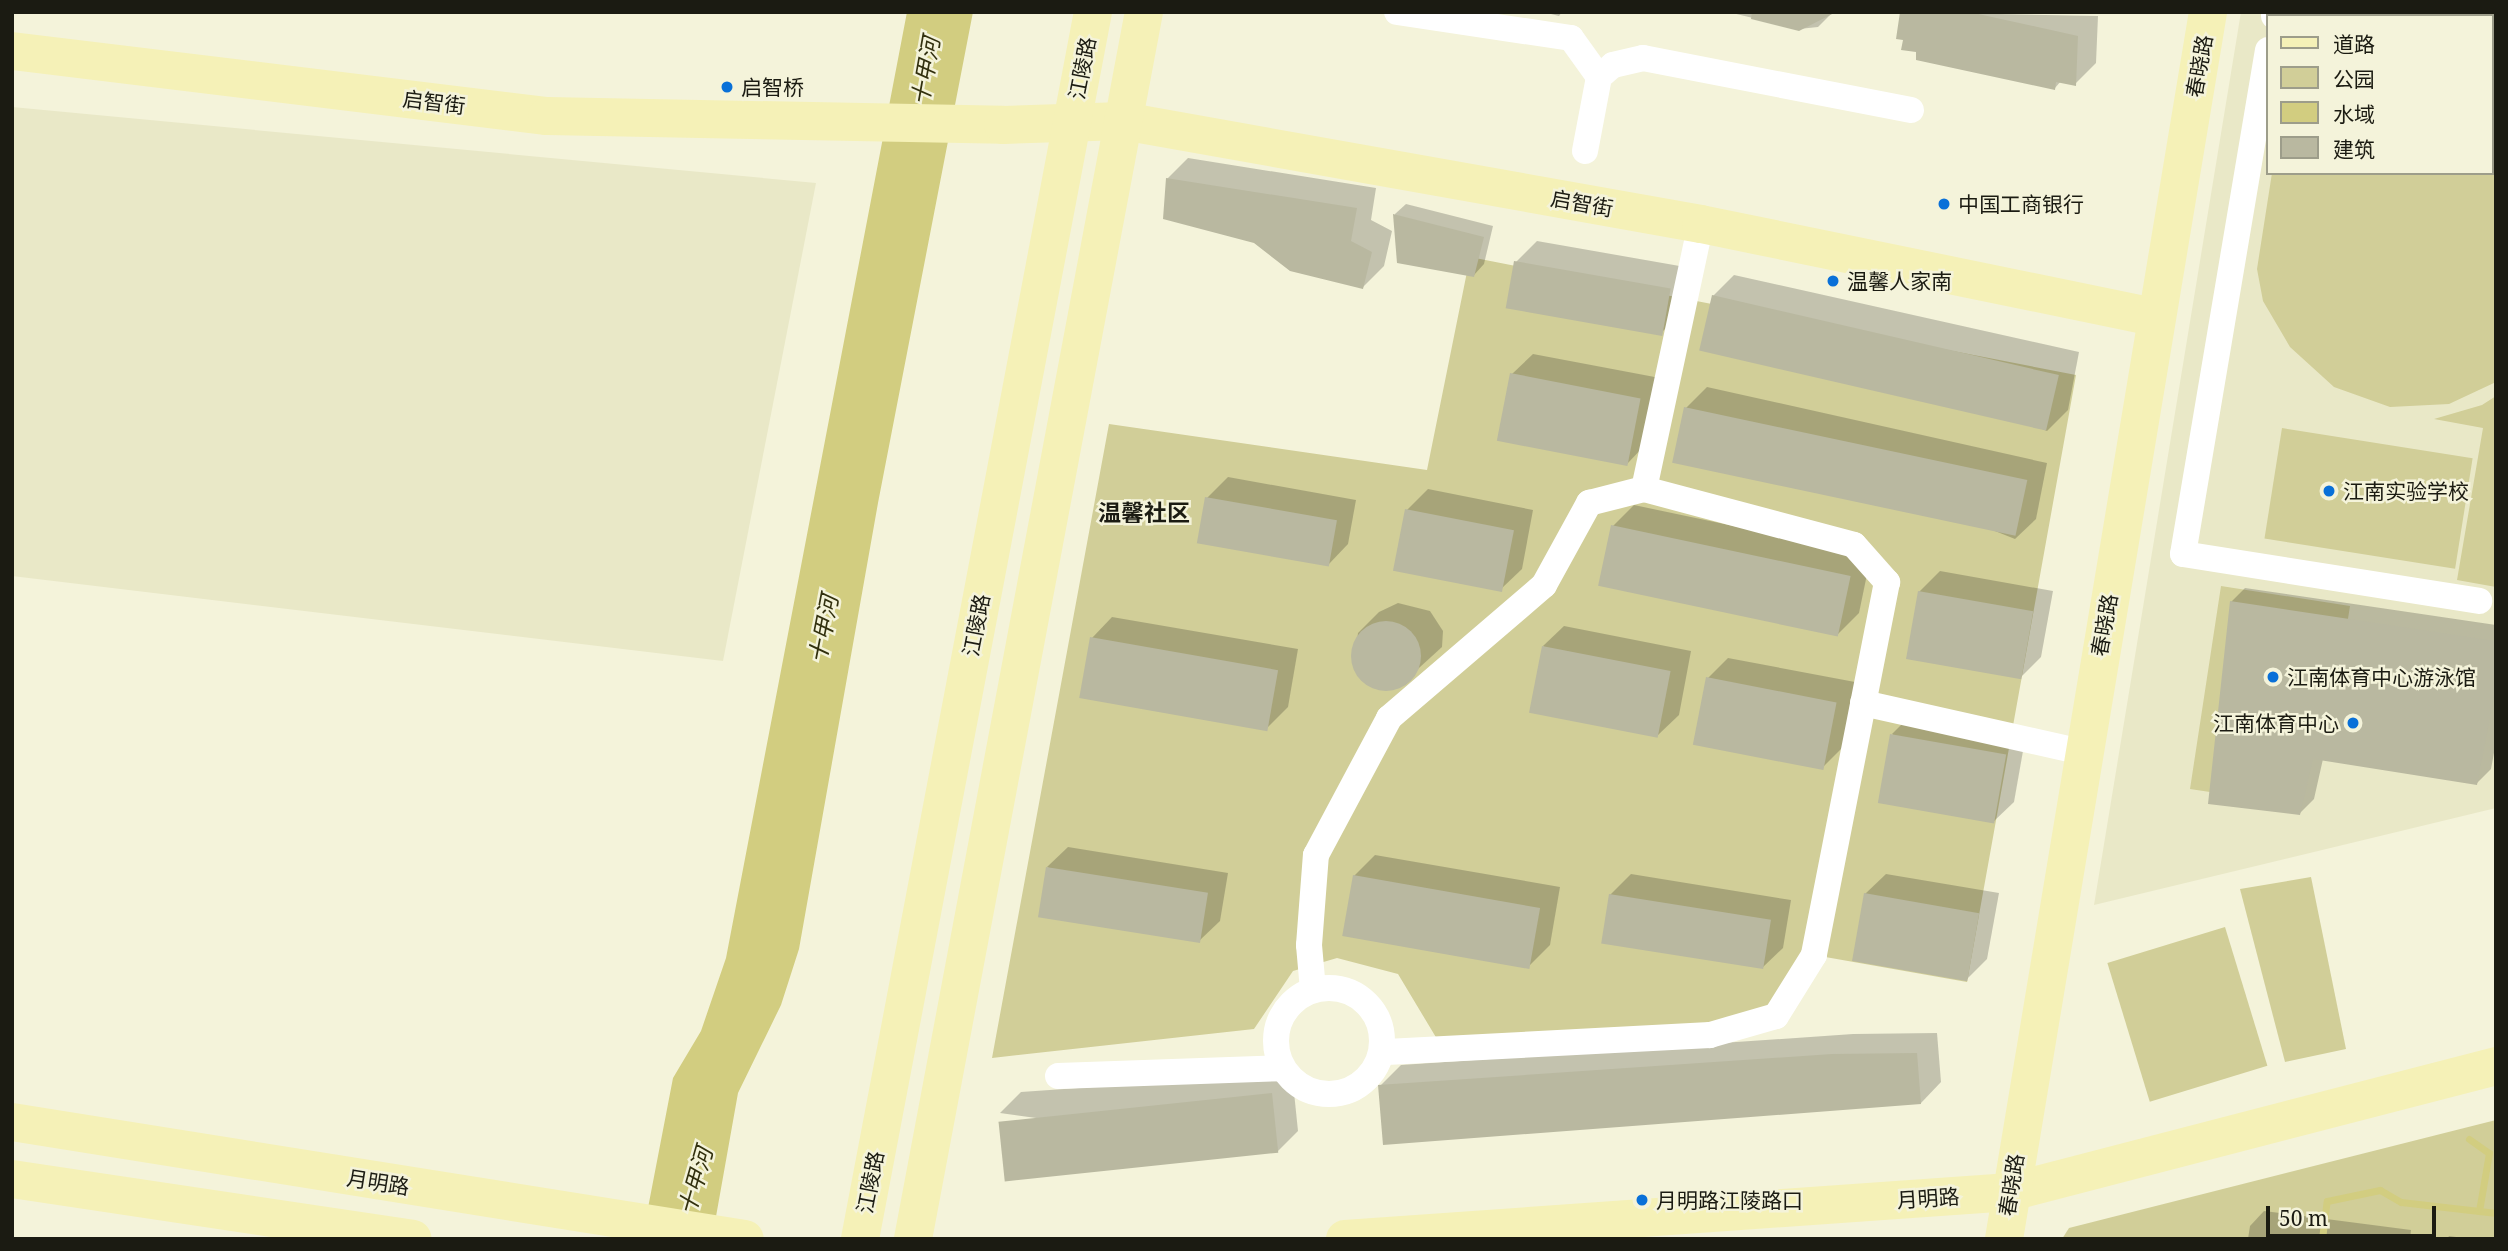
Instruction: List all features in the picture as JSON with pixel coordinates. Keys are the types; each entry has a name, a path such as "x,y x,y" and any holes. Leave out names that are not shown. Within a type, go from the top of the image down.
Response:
{"street":[{"name":"江陵路","path":"860,1239 1093,12"},
{"path":"913,1239 1144,12"},
{"path":"1397,12 1571,38 1600,77"},
{"name":"春晓路","path":"2004,1239 2208,12"},
{"name":"启智街","path":"12,51 547,116 858,124 1003,125 1072,120 1123,121 1701,224 2156,317"},
{"path":"1586,151 1600,77 1613,65 1643,58 1911,110"},
{"path":"2266,62 2183,554 2479,601"},
{"path":"1644,489 1701,224"},
{"path":"1312,990 1310,945 1316,855 1389,718 1545,586 1589,503 1644,489 1854,545 1887,582 1814,956 1776,1016 1710,1035 1381,1052"},
{"path":"1863,703 2083,752"},
{"path":"1328,987 1359,996 1379,1021 1381,1052 1368,1076 1346,1091 1310,1091 1283,1068 1276,1045 1278,1022 1298,997 1312,990 1328,987"},
{"name":"月明路","path":"1345,1239 1420,1236 2010,1192 2496,1066"},
{"path":"1058,1076 1283,1068"},
{"name":"月明路","path":"12,1122 635,1224 743,1238"},
{"path":"12,1179 413,1239"}],"shaded area":[{"name":"江南实验学校","path":"2241,12 2496,12 2496,808 2094,905"},
{"path":"12,107 816,183 723,661 12,576"}],"green space":[{"path":"2496,12 2496,382 2449,404 2390,407 2334,387 2290,347 2263,301 2257,269 2272,175 2494,175 2494,14 2298,14"},
{"path":"1470,257 2076,375 1967,982 1814,955 1776,1016 1443,1049 1398,974 1337,958 1293,971 1254,1029 992,1058 1109,424 1427,470"},
{"path":"2496,396 2496,587 2457,580 2483,428 2434,419 2482,405"},
{"path":"2282,428 2473,458 2455,569 2264,539"},
{"name":"江南体育中心游泳馆","path":"2221,586 2350,606 2327,753 2292,747 2283,803 2190,789"},
{"path":"2311,877 2346,1049 2285,1062 2240,889"},
{"path":"2225,927 2267,1066 2150,1102 2107,963"},
{"path":"2496,1120 2496,1239 2062,1239 2069,1228"}],"water":[{"name":"十甲河","path":"907,12 973,12 878,503 799,949 781,1005 738,1093 712,1239 642,1239 673,1078 701,1031 726,958"}],"building":[{"path":"1752,12 1836,12 1799,31 1751,19"},
{"path":"1900,12 1969,12 2078,36 2076,86 2056,82 2055,90 1916,60 1916,52 1901,50 1903,40 1896,39"},
{"path":"1166,178 1357,208 1351,241 1372,252 1363,289 1290,271 1254,243 1163,219"},
{"path":"1393,214 1484,237 1474,277 1397,263"},
{"path":"1514,261 1671,289 1662,336 1506,308"},
{"path":"1712,295 2059,375 2046,431 1699,351"},
{"path":"1510,373 1641,398 1627,466 1497,441"},
{"path":"1684,407 2027,480 2015,536 1672,463"},
{"path":"1205,497 1337,520 1329,567 1197,543"},
{"path":"1405,509 1514,530 1502,592 1393,571"},
{"path":"1611,525 1851,576 1838,637 1598,586"},
{"path":"1918,591 2033,611 2021,679 1906,659"},
{"name":"江南体育中心","path":"2230,601 2496,641 2496,687 2477,785 2313,759 2300,815 2208,804"},
{"path":"1386,621 1411,631 1421,656 1411,681 1386,691 1361,681 1351,656 1361,631"},
{"path":"1090,637 1278,670 1267,731 1079,698"},
{"path":"1542,646 1671,671 1658,738 1529,713"},
{"path":"1706,677 1837,702 1823,770 1693,745"},
{"path":"1890,734 2006,754 1994,823 1878,803"},
{"path":"1046,867 1208,893 1200,943 1038,917"},
{"path":"1353,875 1540,908 1529,969 1342,936"},
{"path":"1864,893 1979,913 1967,981 1852,961"},
{"path":"1609,894 1771,920 1763,969 1601,943"},
{"path":"1917,1053 1921,1104 1383,1145 1378,1085 1832,1054"},
{"path":"1272,1093 1278,1153 1005,1181 999,1122"}],"waterway":[{"path":"2469,1139 2489,1153 2479,1211"},
{"path":"2322,1239 2327,1201 2380,1190 2401,1202 2496,1213"}],"place":[{"name":"启智桥","path":"727,87"},
{"name":"中国工商银行","path":"1944,204"},
{"name":"温馨人家南","path":"1833,281"},
{"name":"江南实验学校","path":"2329,491"},
{"name":"江南体育中心游泳馆","path":"2273,677"},
{"name":"江南体育中心","path":"2353,723"},
{"name":"月明路江陵路口","path":"1642,1200"}],"district":[{"name":"温馨社区","path":"1144,512"}]}
